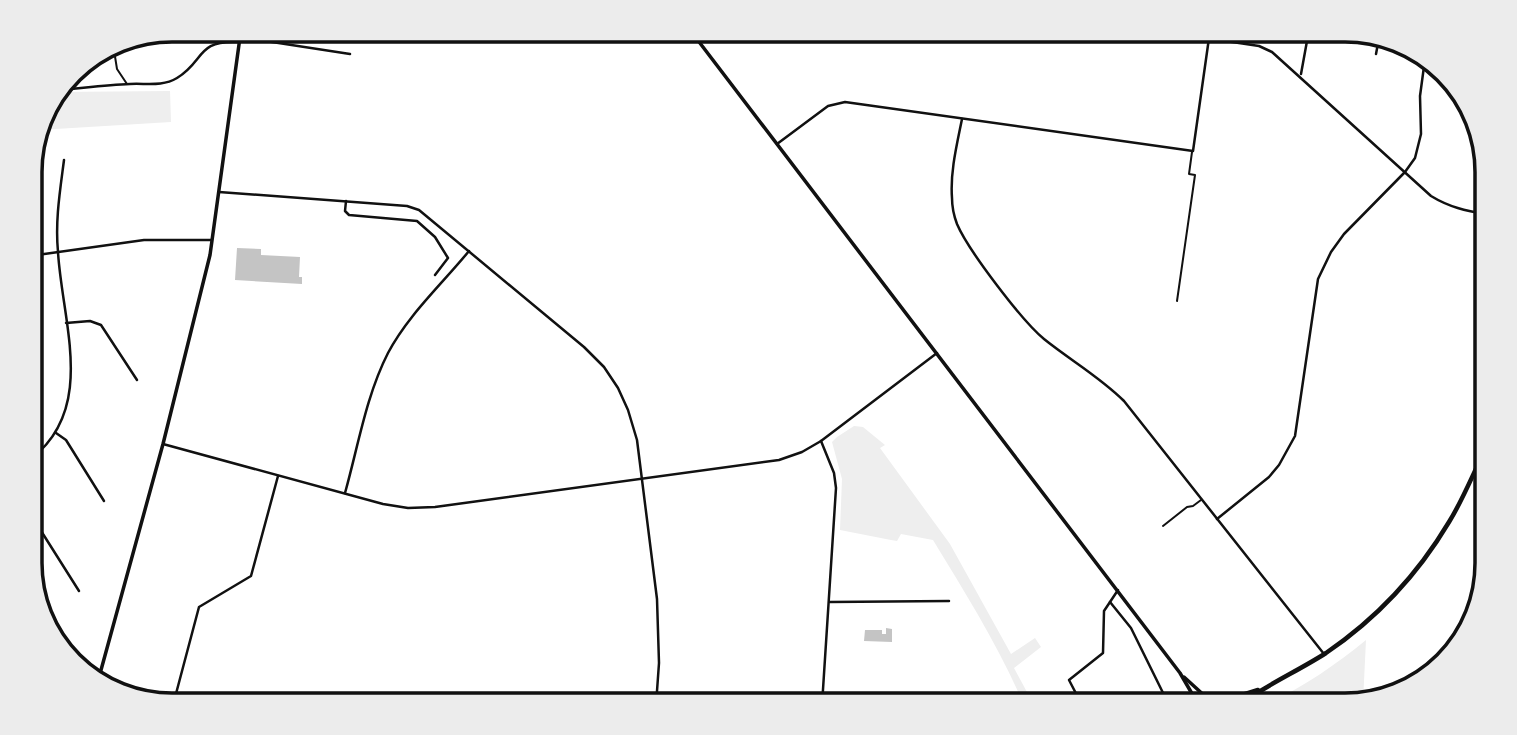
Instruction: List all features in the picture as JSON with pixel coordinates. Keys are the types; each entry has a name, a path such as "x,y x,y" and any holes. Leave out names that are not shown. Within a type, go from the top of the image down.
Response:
{"main road":[{"path":"1255,693 1324,654 1378,611 1428,554 1450,521 1475,470"},
{"path":"1251,693 1259,690"}],"street":[{"path":"73,89 127,84 159,85 169,82 186,71 207,47 217,42"},
{"path":"101,671 163,444 212,240 239,42"},
{"path":"255,42 350,54"},
{"path":"699,42 1181,673 1202,693"},
{"path":"777,144 828,106 845,102 1193,151 1208,42"},
{"path":"1238,42 1272,52 1431,196 1444,204 1475,212"},
{"path":"1300,76 1307,42"},
{"path":"1376,54 1377,47"},
{"path":"1217,519 1269,477 1295,436 1318,279 1324,263 1344,234 1405,172 1415,158 1419,145 1424,69"},
{"path":"962,119 952,198 957,224 963,236 1023,318 1042,338 1109,386 1124,401 1324,654"},
{"path":"42,450 56,433 66,412 71,385 58,251 58,200 64,160"},
{"path":"219,192 407,206 419,210 584,347 604,367 628,410 637,440 657,599 657,693"},
{"path":"346,201 345,211 349,215 417,221 435,237 448,258 435,275"},
{"path":"429,231 435,223"},
{"path":"42,254 144,240 212,240"},
{"path":"345,493 375,383 387,355 405,327 469,251"},
{"path":"65,323 90,321 101,325 137,380"},
{"path":"163,444 383,504 408,508 435,507 779,460 802,452 821,441 937,353"},
{"path":"56,433 66,440 104,501"},
{"path":"821,441 834,473 836,488 823,693"},
{"path":"176,693 199,607 251,576 278,476"},
{"path":"42,533 79,591"},
{"path":"1076,693 1069,680 1103,653 1104,611 1118,590"},
{"path":"829,602 949,601"},
{"path":"1110,602 1131,628 1163,693"},
{"path":"1181,673 1192,693"}],"lane":[{"path":"114,56 127,84"},
{"path":"1177,301 1195,175 1189,174 1193,151"},
{"path":"1163,526 1202,499"}],"shaded area":[{"path":"170,91 171,122 49,129 70,92"},
{"path":"854,426 863,427 885,445 880,448 950,544 1011,654 1035,638 1041,647 1014,668 1028,693 1019,693 993,642 933,540 901,534 897,541 840,530 842,479 832,442"},
{"path":"1366,640 1364,691 1288,693 1317,676"}],"building":[{"path":"237,248 261,249 261,255 300,257 299,277 302,277 302,284 235,280"},
{"path":"886,628 892,629 892,642 864,641 865,630 882,630 882,634 886,634"}]}
